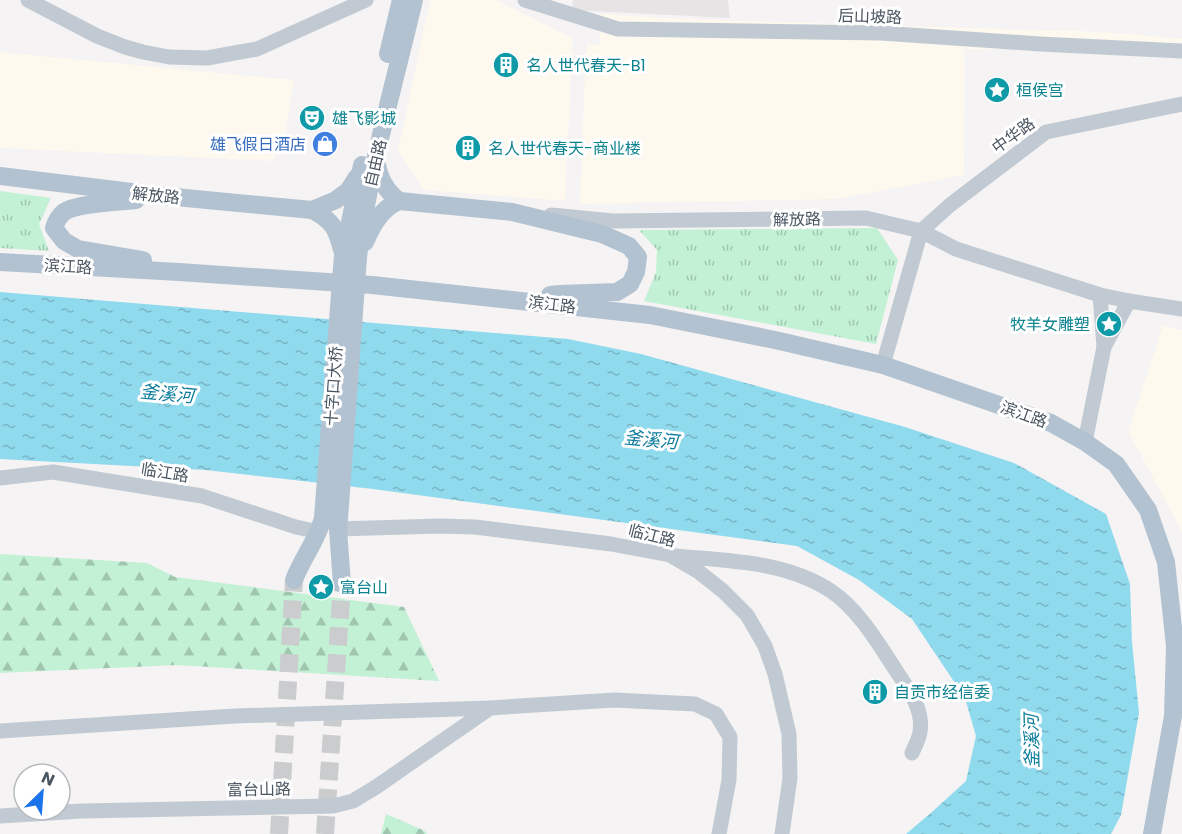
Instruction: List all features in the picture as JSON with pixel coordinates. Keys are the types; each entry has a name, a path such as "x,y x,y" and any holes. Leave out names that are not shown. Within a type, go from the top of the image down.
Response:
{"main road":[{"name":"自由路","path":"350,256 360,171 401,0"},
{"name":"自由路","path":"350,256 363,218 414,0"},
{"path":"312,210 324,216 333,225 350,256 381,214 389,206 399,201 389,194 378,173 375,160"},
{"path":"312,210 336,200 348,191 360,171"},
{"name":"解放路","path":"0,176 165,196 312,210"},
{"path":"165,196 66,210 57,218 54,228 64,241 78,249 141,259 179,272"},
{"name":"解放路","path":"399,201 512,212"},
{"path":"512,212 602,234 629,246 638,257 636,272 630,284 617,292 560,294 519,300"},
{"name":"十字口大桥","path":"342,584 330,524 350,256"},
{"name":"滨江路","path":"0,262 372,285 650,315 883,365 1051,423 1085,442 1116,464 1148,510 1166,562 1175,646 1173,716 1152,834"},
{"name":"滨江路","path":"1085,442 1138,514 1155,568 1164,654 1162,716 1141,834"},
{"path":"294,580 297,571 330,524"}],"street":[{"path":"28,0 98,36 125,47 169,57 207,58 257,49 366,0"},
{"name":"后山坡路","path":"525,0 618,29 881,33 1182,51"},
{"name":"中华路","path":"921,231 950,205 1046,132 1182,104"},
{"name":"解放路","path":"512,212 613,221 866,218 921,231 956,249 1100,295 1129,302 1182,309"},
{"path":"883,365 921,231"},
{"path":"1085,442 1104,347 1100,295"},
{"path":"1104,347 1129,302"},
{"name":"临江路","path":"0,478 53,472 202,496 296,527 330,524 475,527 611,544 670,555 699,572 723,591 747,615 765,646 775,674 789,734 790,778 782,834"},
{"path":"670,555 776,567 801,576 831,592 872,634 916,702 921,721 920,732 912,753"},
{"path":"0,731 236,716 490,708 615,700 695,704 716,714 730,737 729,780 719,834"},
{"name":"富台山路","path":"0,816 82,811 333,806 353,801 376,787 490,708"}],"shaded area":[{"path":"430,0 495,0 573,38 565,201 424,190 398,151"},
{"path":"573,0 728,0 730,18 572,10"},
{"path":"599,14 1132,34 1182,39 1182,58 1034,49 963,49 965,61 964,175 837,199 580,204 586,44 600,45"},
{"path":"0,52 294,80 285,135 273,161 0,148"},
{"path":"1163,325 1182,330 1182,532 1128,431"}],"green space":[{"path":"0,191 51,198 39,224 49,251 0,248"},
{"path":"877,228 898,260 876,344 644,301 656,272 657,250 639,230"},
{"path":"0,554 147,563 175,577 404,607 439,681 177,665 0,673"},
{"path":"386,814 425,831 427,834 381,834"}],"water":[{"name":"釜溪河","path":"0,292 568,339 641,354 905,427 1014,463 1106,514 1130,584 1132,642 1139,713 1121,815 1111,834 906,834 966,781 976,736 965,698 912,619 859,580 797,546 373,489 206,470 0,459"}],"tunnel":[{"path":"279,834 294,580"},
{"path":"325,834 342,584"}],"place":[{"name":"名人世代春天-B1","path":"506,65"},
{"name":"桓侯宫","path":"997,90"},
{"name":"雄飞影城","path":"312,118"},
{"name":"雄飞假日酒店","path":"325,144"},
{"name":"名人世代春天-商业楼","path":"468,148"},
{"name":"牧羊女雕塑","path":"1109,324"},
{"name":"富台山","path":"321,587"},
{"name":"自贡市经信委","path":"875,692"}]}
